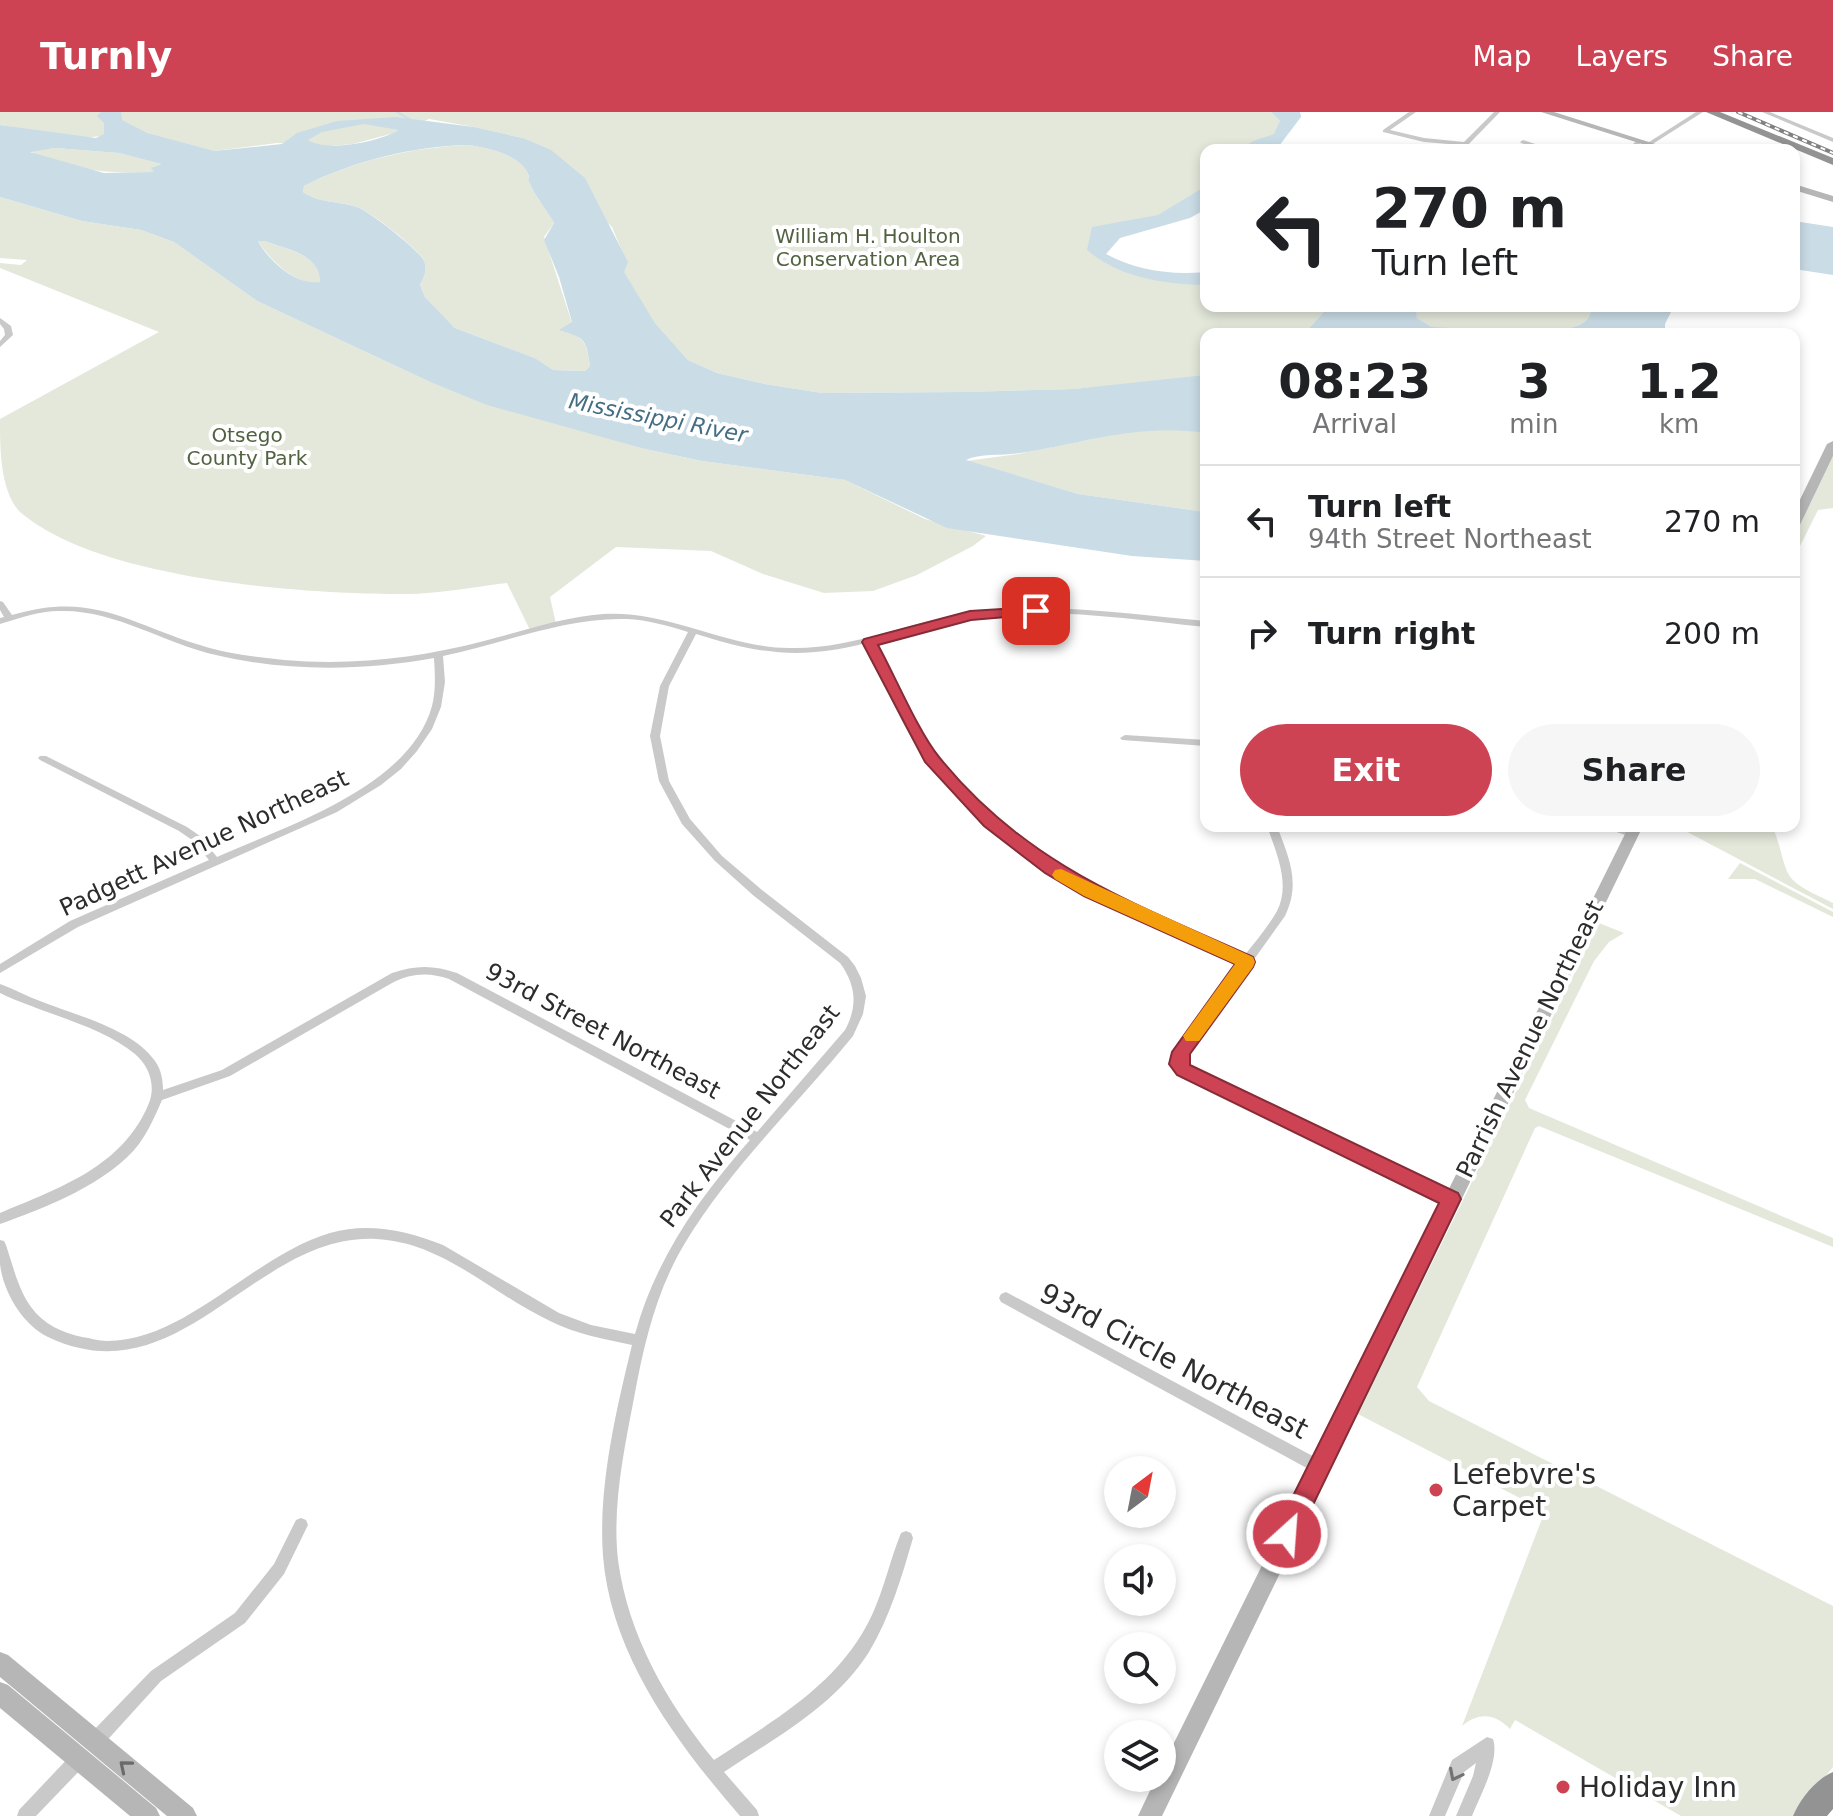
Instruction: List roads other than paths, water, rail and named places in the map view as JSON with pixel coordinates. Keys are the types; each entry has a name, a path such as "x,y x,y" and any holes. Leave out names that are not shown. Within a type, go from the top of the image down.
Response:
{"highway":[{"path":"1700,112 1775,144"},
{"path":"1711,112 1785,144"},
{"path":"1800,151 1833,165"},
{"path":"1800,154 1833,165"},
{"path":"1808,1816 1833,1786"}],"main road":[{"path":"1545,112 1650,144"},
{"path":"1800,189 1828,197 1833,187"},
{"path":"1800,513 1833,444"},
{"name":"Parrish Avenue Northeast","path":"1151,1815 1633,832"},
{"path":"0,1663 185,1816"},
{"path":"0,1693 148,1816"}],"street":[{"path":"1413,112 1385,131 1446,144"},
{"path":"1465,144 1497,112"},
{"path":"1640,144 1700,112"},
{"path":"1765,112 1833,140"},
{"path":"1787,121 1795,112"},
{"path":"1523,142 1529,144"},
{"path":"0,320 9,335 0,345"},
{"path":"0,604 5,619 65,607 95,609 209,651 291,664 365,663 438,654 599,617 649,617 744,646 770,650 811,650 870,642 962,617 1006,612 1087,613 1200,623"},
{"name":"Park Avenue Northeast","path":"694,630 671,667 657,704 658,757 670,798 686,824 715,855 844,960 859,983 861,995 856,1021 849,1033 757,1138 680,1240 650,1298 638,1340 618,1445 610,1527 615,1586 627,1626 642,1662 677,1722 712,1771 751,1816"},
{"path":"870,642 930,758 1012,842 1090,891 1246,962"},
{"name":"Padgett Avenue Northeast","path":"0,969 74,924 352,800 398,766 422,738 439,704 442,681 438,654"},
{"path":"1125,738 1200,743"},
{"path":"43,758 183,829 196,838 216,862"},
{"path":"1274,832 1286,867 1288,896 1283,909 1181,1052 1179,1064 1190,1075 1451,1199"},
{"name":"93rd Street Northeast","path":"157,1097 226,1073 388,980 410,970 425,969 453,976 757,1138"},
{"path":"0,988 48,1011 111,1035 139,1051 156,1074 157,1097 137,1141 118,1159 71,1189 0,1219"},
{"path":"0,1245 16,1292 31,1319 57,1335 81,1344 98,1346 151,1338 190,1321 298,1251 335,1237 376,1232 417,1239 439,1249 571,1324 638,1340"},
{"name":"93rd Circle Northeast","path":"1006,1298 1319,1467"},
{"path":"95,1741 156,1676 240,1618 279,1569 301,1525"},
{"path":"712,1771 828,1688 848,1668 875,1624 906,1538"},
{"path":"1437,1816 1458,1766 1487,1745 1481,1776 1464,1816"},
{"path":"25,1816 79,1759"}],"water":[{"name":"Mississippi River","path":"101,112 121,112 122,120 147,133 214,151 282,144 297,133 337,121 396,117 474,127 523,138 551,150 585,178 628,262 624,272 655,323 688,360 717,373 822,393 1073,389 1200,376 1200,433 1134,432 966,460 1078,494 1200,511 1200,561 1132,556 947,528 845,480 702,461 645,449 487,405 428,381 257,301 174,242 141,230 82,221 0,197 0,125 96,138 104,134 104,123 97,116","holes":["364,124 399,130 354,144 328,145 308,140 322,132","469,145 501,153 523,166 532,189 554,223 544,240 572,322 559,330 579,337 585,344 590,366 585,371 553,370 535,358 455,328 425,297 420,285 425,264 413,248 363,210 303,192 304,186 363,162 406,152","55,148 119,153 161,164 151,168 154,172 104,173 30,152","258,241 308,259 318,272 320,282 292,276 276,263"]},
{"path":"1271,112 1300,112 1301,117 1281,144 1249,144 1274,134 1280,121"},
{"path":"1200,190 1200,212 1120,238 1106,254 1154,270 1200,272 1200,285 1143,278 1113,267 1087,250 1092,227 1158,215"},
{"path":"1800,222 1833,227 1833,275 1800,270"},
{"path":"1324,312 1416,312 1417,318 1432,327 1475,328 1309,328"},
{"path":"1591,312 1671,312 1665,328 1569,328 1586,321"}],"waterway":[{"path":"397,112 411,120"}],"railway":[{"path":"1738,112 1833,153"}],"place":[{"name":"Lefebvre's Carpet","path":"1436,1490"},
{"name":"Holiday Inn","path":"1563,1787"}],"park label":[{"name":"William H. Houlton Conservation Area","path":"868,248"},
{"name":"Otsego County Park","path":"247,446"}]}
